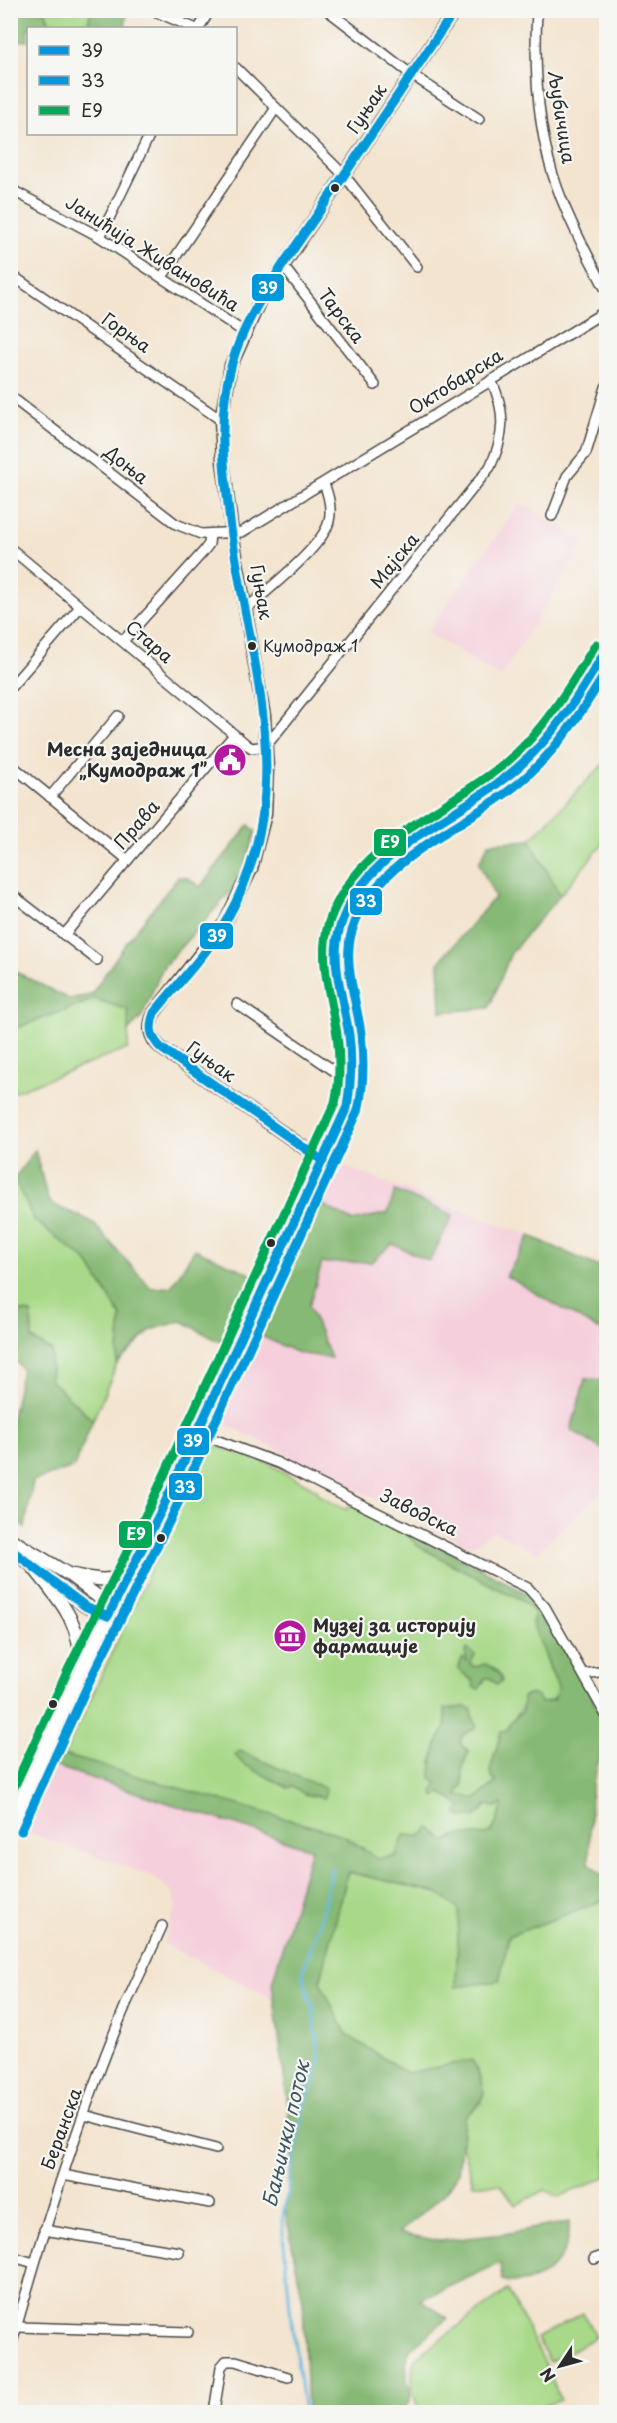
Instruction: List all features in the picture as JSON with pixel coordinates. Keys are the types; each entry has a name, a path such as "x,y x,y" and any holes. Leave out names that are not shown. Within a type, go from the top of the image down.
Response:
{"street":[{"path":"152,10 192,27"},
{"path":"200,27 210,10"},
{"path":"327,10 412,75 478,119"},
{"name":"Гуњак","path":"323,1161 161,1048 154,1040 150,1029 154,1013 216,936 242,891 258,846 265,814 266,746 246,609 232,533 223,461 221,420 231,365 260,300 455,10"},
{"name":"Љубичица","path":"537,10 535,57 547,154 576,232 606,290"},
{"path":"237,69 344,174 417,267"},
{"path":"162,277 276,108"},
{"path":"100,237 150,135"},
{"path":"10,206 13,191"},
{"name":"Јанићија Живановића","path":"13,191 100,237 244,332"},
{"name":"Тарска","path":"283,266 375,385"},
{"name":"Горња","path":"10,274 221,420"},
{"name":"Октобарска","path":"232,533 245,530 324,484 606,311"},
{"name":"Мајска","path":"266,746 490,467 498,450 503,430 499,397 491,380"},
{"path":"552,516 567,476 586,453 606,387"},
{"name":"Доња","path":"10,396 176,524 194,533 210,535 232,533"},
{"path":"246,609 293,567 324,533 330,519 330,506 324,484"},
{"path":"123,641 208,547 210,535"},
{"name":"Стара","path":"12,549 234,735 252,748 266,746"},
{"path":"10,688 80,607"},
{"path":"10,1826 80,1674 197,1433 347,1107 352,1083 349,1036 337,949 340,927 351,903 375,872 391,857 489,791 525,761 560,722 606,650"},
{"path":"50,797 118,716"},
{"name":"Права","path":"64,935 234,735"},
{"path":"10,764 128,860"},
{"path":"10,892 96,960"},
{"path":"237,1004 352,1083"},
{"name":"Заводска","path":"197,1433 278,1463 526,1586 545,1607 606,1715"},
{"path":"10,1539 68,1574 111,1612"},
{"path":"10,1549 86,1606 111,1612"},
{"path":"33,1567 73,1620 81,1644 80,1674"},
{"path":"68,1574 110,1580 123,1577 132,1571"},
{"path":"584,1674 606,1671"},
{"name":"Беранска","path":"10,2350 44,2230 84,2115 124,2010 162,1926"},
{"path":"84,2115 216,2149"},
{"path":"63,2175 210,2203"},
{"path":"44,2230 180,2252"},
{"path":"594,2259 606,2254"},
{"path":"10,2256 34,2263"},
{"path":"17,2327 188,2332"},
{"path":"214,2412 223,2363 236,2361 288,2377"}],"shaded area":[{"path":"520,503 585,541 501,677 427,632"},
{"path":"338,1164 530,1236 506,1276 606,1334 606,1380 585,1379 571,1430 606,1452 606,1487 537,1552 494,1531 471,1547 220,1421 257,1345"},
{"path":"51,1765 312,1849 272,1982 272,1998 163,1944 177,1904 172,1893 152,1876 23,1831"}],"green space":[{"path":"17,11 45,11 52,27 27,27 27,41 11,40 11,16"},
{"path":"45,11 91,11 87,27 52,27"},
{"path":"91,11 127,11 125,27 87,27"},
{"path":"606,761 606,840 560,895 530,840"},
{"path":"249,825 256,832 240,881 163,967 141,1018 128,1031 128,1010 95,999 11,1030 10,966 18,973 69,999 91,995 126,943 178,877 188,878 200,887"},
{"path":"530,840 560,895 511,953 489,1008 441,1012 439,962 495,897 479,863 489,843"},
{"path":"95,999 129,1010 128,1049 11,1093 11,1030"},
{"path":"35,1150 48,1200 93,1223 151,1288 171,1287 195,1249 260,1278 227,1346 182,1321 151,1330 117,1364 121,1316 87,1261 35,1221 14,1179"},
{"path":"10,1178 14,1179 35,1221 87,1261 121,1316 117,1364 93,1420 50,1380 52,1351 32,1339 31,1313 11,1310"},
{"path":"395,1191 453,1215 430,1261 392,1244 372,1262 322,1263 309,1306 331,1358 298,1353 261,1336 320,1203 352,1221 388,1213"},
{"path":"530,1236 606,1270 606,1334 506,1276"},
{"path":"11,1310 31,1313 32,1339 52,1351 50,1380 93,1420 74,1467 33,1481 25,1528 11,1516 11,1422 22,1369 11,1354"},
{"path":"585,1379 606,1380 606,1452 571,1430"},
{"path":"209,1444 262,1460 317,1490 318,1495 346,1510 349,1505 408,1535 418,1546 508,1594 518,1595 535,1613 547,1664 558,1687 555,1699 541,1703 538,1697 530,1694 507,1731 501,1733 490,1771 496,1782 476,1799 457,1795 463,1785 462,1767 469,1751 460,1744 462,1735 477,1724 466,1707 445,1709 446,1728 431,1763 438,1785 442,1792 452,1800 481,1812 488,1804 502,1803 494,1829 485,1835 462,1835 443,1841 439,1834 412,1837 402,1843 396,1856 378,1859 348,1838 67,1756 61,1762","holes":["468,1656 471,1657 470,1664 481,1667 497,1685 490,1678 485,1678 483,1684 474,1682 458,1669 467,1662"]},
{"path":"412,1531 533,1597 549,1619 606,1723 606,1733 591,1791 589,1863 606,1878 606,1899 509,1936 499,1981 456,1987 459,1910 438,1893 348,1872 320,1982 347,2035 407,2073 472,2060 481,2078 483,2097 464,2117 458,2173 445,2193 399,2233 440,2241 504,2234 569,2222 569,2236 559,2260 541,2276 529,2281 502,2280 500,2263 420,2300 448,2318 410,2349 406,2359 411,2396 404,2412 307,2412 303,2301 285,2209 292,2158 287,2098 272,1983 311,1849 51,1765 55,1759 67,1756 343,1835 378,1859 396,1856 404,1835 421,1836 430,1828 444,1841 456,1836 480,1836 489,1833 494,1829 502,1804 496,1807 487,1805 475,1817 463,1817 457,1813 461,1806 441,1793 435,1797 433,1793 437,1783 431,1779 432,1766 437,1745 446,1728 445,1709 466,1707 472,1710 472,1717 477,1724 475,1729 462,1735 460,1744 469,1751 462,1767 463,1784 457,1795 476,1799 496,1782 490,1771 501,1732 507,1731 510,1722 522,1712 523,1697 530,1694 538,1697 541,1703 554,1700 558,1687 532,1623 535,1613 520,1599 418,1546 408,1535"},
{"path":"467,1649 475,1655 470,1664 475,1667 485,1664 498,1673 502,1681 497,1685 490,1678 485,1678 479,1689 473,1687 474,1682 458,1669 462,1658 467,1661 465,1652"},
{"path":"240,1751 326,1789 324,1798 304,1794 292,1786 288,1788 243,1764 235,1755"},
{"path":"348,1872 438,1893 459,1909 456,1987 499,1981 509,1936 606,1899 606,2177 559,2197 545,2190 516,2205 501,2185 473,2184 462,2145 464,2117 482,2103 407,2074 347,2035 320,1982"},
{"path":"508,2290 548,2369 560,2400 526,2412 420,2412 412,2386 415,2358"},
{"path":"583,2313 596,2337 550,2362 537,2338"}],"waterway":[{"name":"Бањички поток","path":"304,2412 291,2318 282,2221 303,2110 320,2062 313,2008 302,1973 319,1926 332,1868"}],"transit line":[{"name":"39","path":"323,1161 161,1048 151,1032 151,1023 154,1013 201,957 226,921 249,871 262,821 266,772 264,723 238,573 224,463 224,406 237,347 267,289 455,10"},
{"name":"E9","path":"10,1796 69,1668 150,1506 335,1103 339,1078 339,1052 324,950 329,922 342,894 360,869 382,848 485,779 522,748 557,706 596,644"},
{"name":"39","path":"10,1549 85,1606 108,1616 161,1511 347,1107 351,1071 350,1044 338,981 336,954 340,927 352,900 370,876 391,855 493,787 530,756 566,713 606,650"},
{"name":"33","path":"21,1831 91,1678 172,1516 358,1111 363,1053 349,969 349,944 352,931 364,905 381,882 403,862 480,811 526,777 570,728 606,672"}],"place":[{"name":"Кумодраж 1","path":"252,646"},
{"name":"Месна заједница „Кумодраж 1”","path":"230,760"},
{"name":"Музеј за историју фармације","path":"290,1636"}]}
